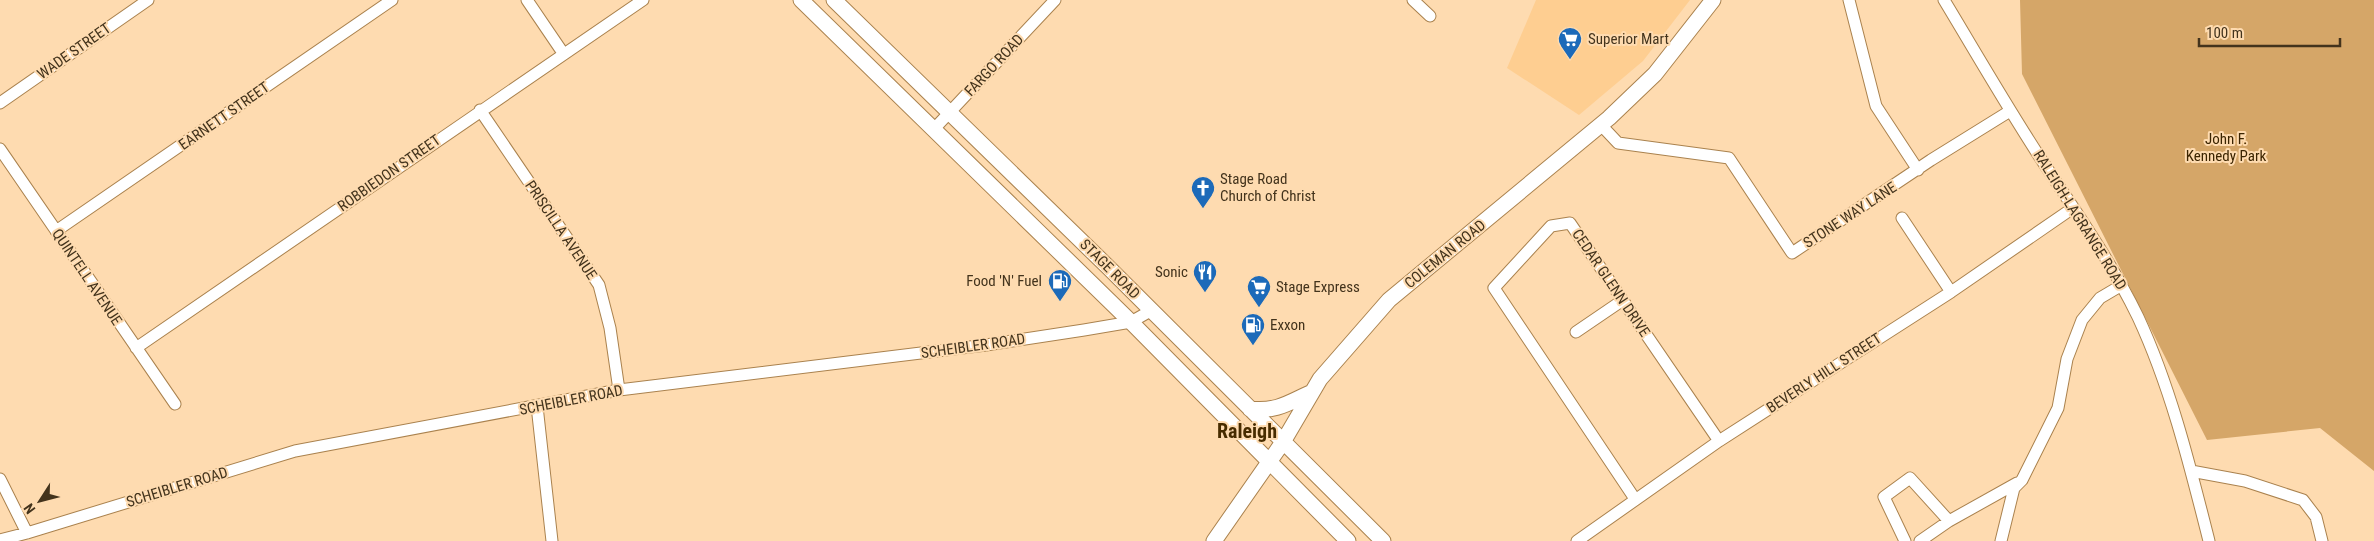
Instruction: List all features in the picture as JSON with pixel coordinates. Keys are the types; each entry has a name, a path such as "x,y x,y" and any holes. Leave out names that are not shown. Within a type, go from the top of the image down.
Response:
{"main road":[{"name":"STAGE ROAD","path":"801,0 1131,322 1348,541"},
{"name":"STAGE ROAD","path":"834,0 1152,310 1383,541"},
{"name":"COLEMAN ROAD","path":"1214,541 1283,442 1312,392 1350,342 1389,300 1601,125 1655,74 1713,0"},
{"path":"1250,409 1267,411 1312,392"}],"street":[{"name":"WADE STREET","path":"0,103 148,0"},
{"name":"EARNETT STREET","path":"56,231 392,0"},
{"path":"527,0 563,53"},
{"name":"ROBBIEDON STREET","path":"136,348 563,53 643,0"},
{"name":"FARGO ROAD","path":"934,129 1055,0"},
{"path":"1413,0 1430,16"},
{"path":"1849,0 1876,106 1918,170 2010,111"},
{"name":"RALEIGH-LAGRANGE ROAD","path":"1944,0 2010,111 2098,244 2122,285 2155,358 2191,471 2209,541"},
{"name":"PRISCILLA AVENUE","path":"480,110 598,285 610,328 619,390"},
{"name":"STONE WAY LANE","path":"1601,125 1618,143 1730,158 1792,253 1918,170"},
{"name":"QUINTELL AVENUE","path":"0,149 175,404"},
{"name":"BEVERLY HILL STREET","path":"1578,541 1719,441 1951,292 2073,208"},
{"path":"1902,218 1951,292"},
{"name":"CEDAR GLENN DRIVE","path":"1635,499 1494,288 1551,226 1570,223 1719,441"},
{"path":"2001,541 2014,488 2022,480 2058,408 2067,359 2082,320 2100,298 2122,285"},
{"path":"1576,332 1623,300"},
{"name":"SCHEIBLER ROAD","path":"0,540 27,534 295,451 619,390 986,345 1131,322 1152,310"},
{"path":"537,406 552,541"},
{"path":"2191,471 2245,481 2303,500 2316,517 2322,541"},
{"path":"1905,541 1884,497 1910,478 1948,522"},
{"path":"0,479 27,534"},
{"path":"1920,541 1948,522 2022,480"}],"shaded area":[{"path":"1536,0 1690,0 1643,61 1579,115 1507,68"}],"green space":[{"name":"John F. Kennedy Park","path":"2020,0 2374,0 2374,471 2320,428 2207,440 2022,74"}],"place":[{"name":"Superior Mart","path":"1570,60"},
{"name":"Stage Road Church of Christ","path":"1203,209"},
{"name":"Sonic","path":"1205,293"},
{"name":"Food 'N' Fuel","path":"1060,302"},
{"name":"Stage Express","path":"1259,308"},
{"name":"Exxon","path":"1253,346"}],"district":[{"name":"Raleigh","path":"1247,431"}]}
